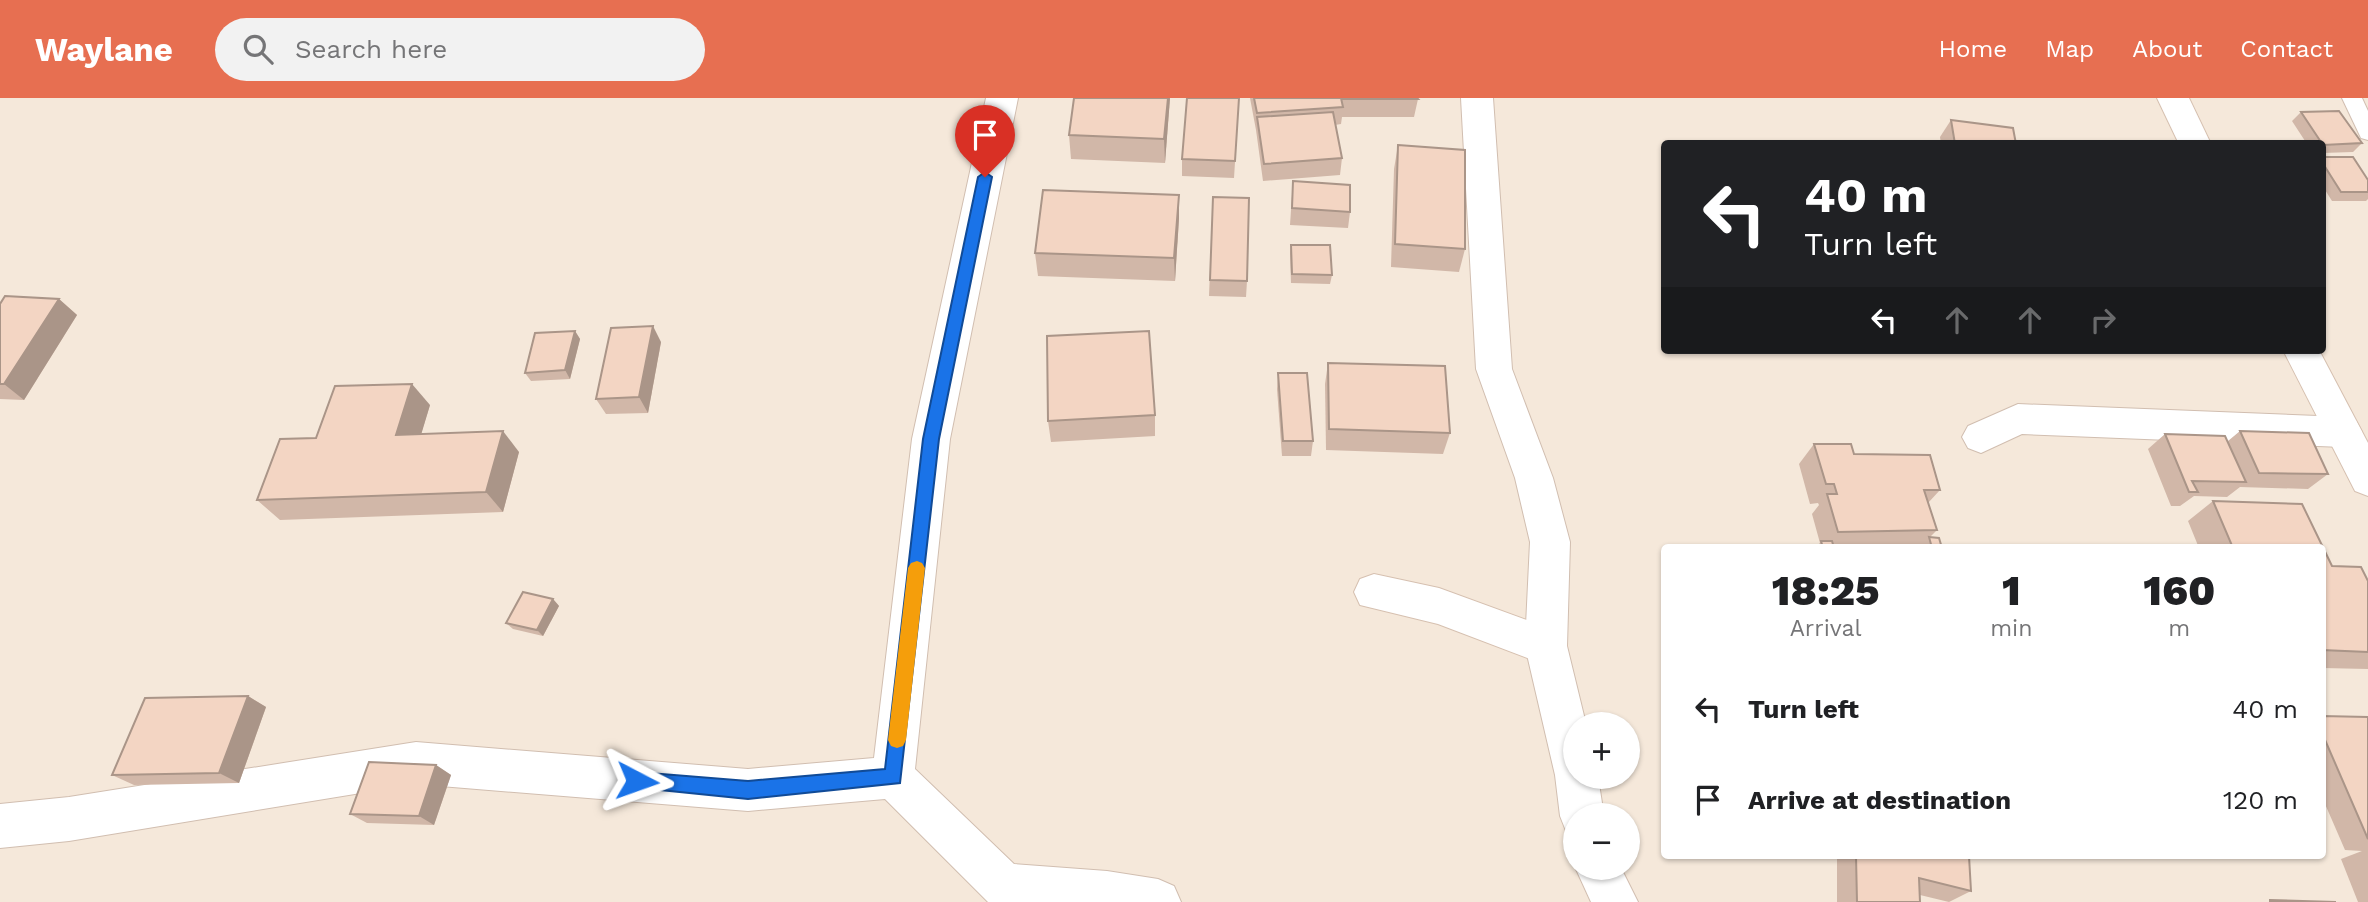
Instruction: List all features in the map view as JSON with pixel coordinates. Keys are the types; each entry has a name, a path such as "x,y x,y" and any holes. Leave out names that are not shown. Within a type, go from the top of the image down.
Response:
{"street":[{"path":"893,777 931,439 1002,98"},
{"path":"1477,98 1494,369 1534,478 1550,542 1546,646 1563,718"},
{"path":"2173,98 2193,140"},
{"path":"2303,354 2368,480"},
{"path":"1980,437 2018,419 2343,432"},
{"path":"1374,592 1439,606 1546,646"},
{"path":"0,825 69,819 416,763 748,790 893,777 1004,886 1107,894 1158,902"},
{"path":"1603,880 1615,902"}],"lane":[{"path":"2352,98 2368,132"}],"shaded area":[{"path":"0,98 2368,98 2368,902 0,902"}],"building":[{"path":"1074,98 1168,98 1164,139 1069,135"},
{"path":"1187,98 1239,98 1235,161 1182,159"},
{"path":"1254,98 1341,98 1343,107 1257,113"},
{"path":"1417,98 1418,99 1343,99"},
{"path":"2339,111 2362,143 2326,145 2326,140 2320,140 2301,112"},
{"path":"1333,112 1342,158 1264,164 1257,117"},
{"path":"1951,120 2013,128 2015,140 1954,140"},
{"path":"1398,145 1465,150 1465,249 1395,244"},
{"path":"2326,157 2353,157 2368,180 2368,192 2341,192 2326,168"},
{"path":"1293,181 1350,185 1350,212 1292,208"},
{"path":"1043,190 1179,195 1174,258 1035,253"},
{"path":"1213,197 1249,198 1247,281 1210,280"},
{"path":"1291,245 1330,245 1332,275 1292,274"},
{"path":"5,296 59,299 4,384 0,384 0,304"},
{"path":"653,326 639,397 596,399 611,328"},
{"path":"575,331 565,370 525,373 535,333"},
{"path":"1149,331 1155,415 1048,421 1047,336"},
{"path":"1328,363 1445,366 1450,433 1329,429"},
{"path":"1278,373 1307,373 1313,441 1283,441"},
{"path":"412,384 396,435 503,431 486,492 257,500 280,439 316,438 335,386"},
{"path":"2240,431 2309,433 2328,474 2259,473"},
{"path":"2165,434 2225,436 2246,482 2192,481 2198,492 2189,492"},
{"path":"1814,444 1851,444 1854,454 1930,455 1940,490 1924,490 1937,530 1838,532 1827,494 1837,494 1834,484 1826,484"},
{"path":"2213,501 2302,504 2321,544 2231,544"},
{"path":"1929,537 1939,538 1941,544 1931,544"},
{"path":"1821,541 1832,541 1833,544 1822,544"},
{"path":"2326,554 2332,566 2361,567 2368,581 2368,652 2326,650"},
{"path":"523,592 553,599 537,630 506,623"},
{"path":"248,696 219,773 112,775 145,698"},
{"path":"2326,716 2368,717 2368,839 2326,742"},
{"path":"369,762 436,765 419,816 350,814"},
{"path":"1856,859 1969,859 1971,891 1919,878 1920,902 1857,902"},
{"path":"2270,900 2336,902 2270,902"}],"slow traffic":[{"path":"897,740 917,568"}],"route":[{"path":"637,781 748,790 893,777 931,439 985,177"}]}
